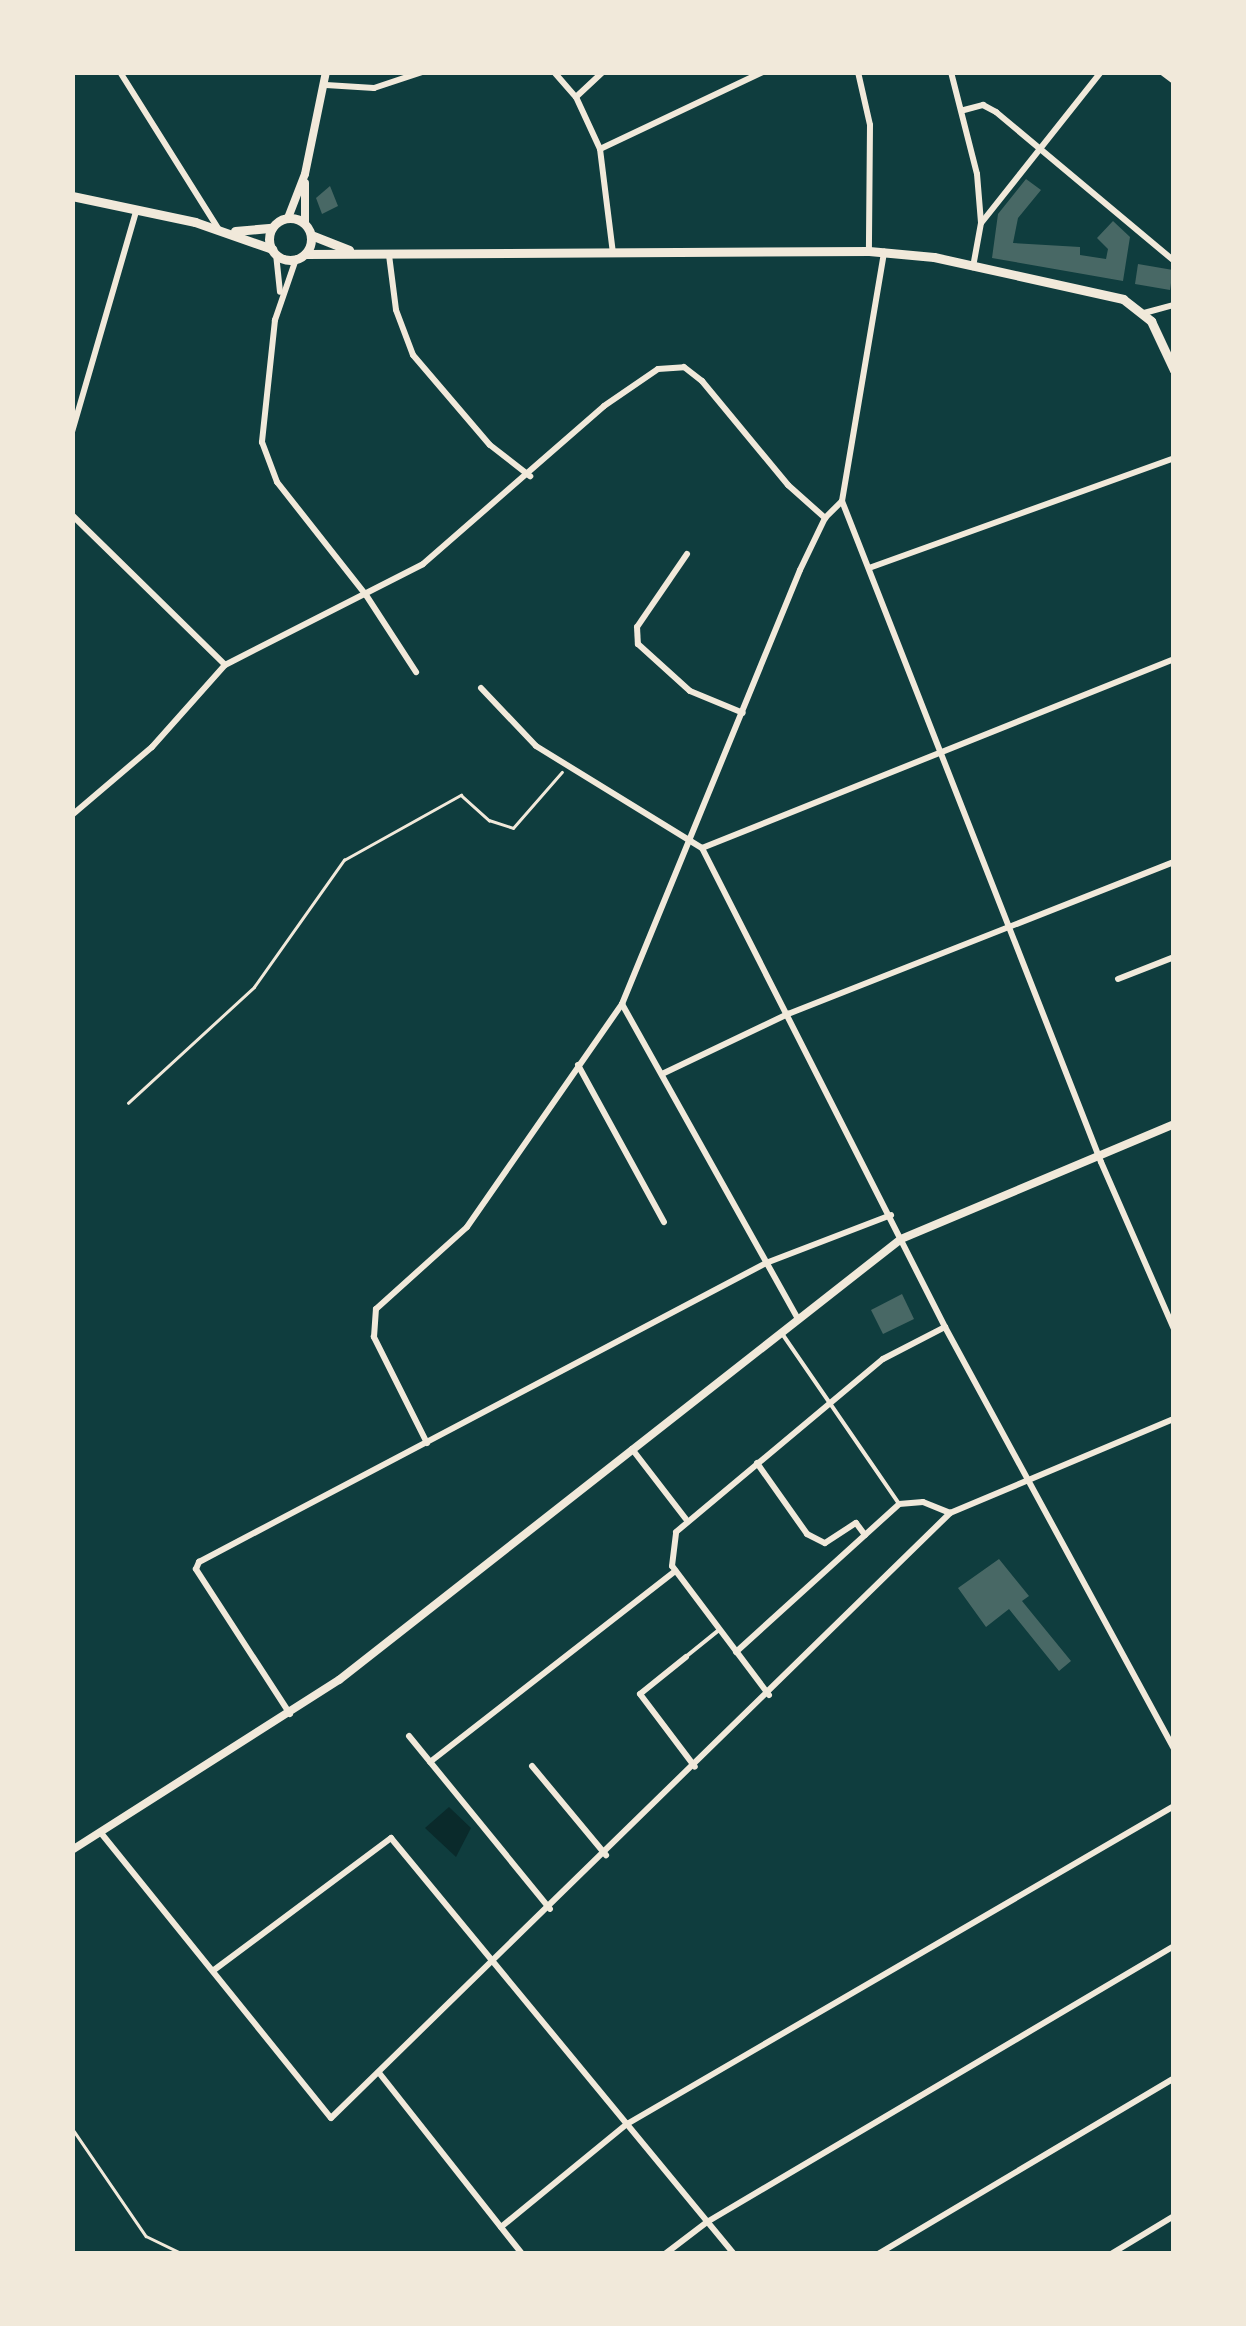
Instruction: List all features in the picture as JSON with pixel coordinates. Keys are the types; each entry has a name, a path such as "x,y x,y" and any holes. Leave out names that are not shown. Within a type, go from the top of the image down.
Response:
{"main road":[{"path":"222,230 272,228 288,218 305,174 326,72"},
{"path":"305,174 305,223 311,235 356,252"},
{"path":"72,196 222,230 274,251 300,256 356,252 884,252 1123,299 1144,313 1174,370"},
{"path":"288,218 305,223"},
{"path":"272,228 274,251"},
{"path":"300,256 311,235"},
{"path":"72,1850 291,1715 902,1239 1174,1124"}],"street":[{"path":"120,72 222,230"},
{"path":"326,84 374,88 422,72"},
{"path":"554,72 576,97 600,150 613,253"},
{"path":"576,97 603,72"},
{"path":"600,150 763,72"},
{"path":"858,72 870,125 869,251"},
{"path":"951,72 964,110 981,223 973,268"},
{"path":"981,223 1100,72"},
{"path":"1162,72 1174,81"},
{"path":"964,110 982,105 996,112 1174,260"},
{"path":"72,432 136,210"},
{"path":"274,251 281,298 262,442 295,509 366,594 416,672"},
{"path":"884,252 842,501 1099,1154 1174,1328"},
{"path":"389,255 399,321 413,355 490,444 530,476"},
{"path":"281,298 300,256"},
{"path":"1144,313 1174,305"},
{"path":"72,815 152,747 225,665 423,564 530,476 637,378 684,367 825,518"},
{"path":"869,568 1174,458"},
{"path":"427,1443 374,1336 376,1310 467,1227 622,1004 693,843 742,713 825,518 842,501"},
{"path":"72,516 225,665"},
{"path":"687,554 637,627 638,644 690,691 742,713"},
{"path":"702,848 1174,659"},
{"path":"480,688 536,746 702,848 945,1327 1174,1748"},
{"path":"662,1074 788,1014 1174,862"},
{"path":"1118,979 1174,958"},
{"path":"622,1004 798,1319"},
{"path":"578,1064 664,1222"},
{"path":"291,1715 196,1569 766,1263 891,1215"},
{"path":"769,1694 675,1571 670,1548 686,1519 835,1402 883,1359 945,1327"},
{"path":"781,1332 835,1402 899,1504"},
{"path":"101,1833 331,2118 696,1767 950,1514 1174,1419"},
{"path":"632,1449 686,1519"},
{"path":"756,1463 807,1534 825,1543 856,1523 864,1535"},
{"path":"736,1652 899,1504 923,1502 950,1514"},
{"path":"430,1762 675,1571"},
{"path":"696,1767 640,1694 719,1630"},
{"path":"409,1736 550,1909"},
{"path":"532,1766 606,1854"},
{"path":"501,2227 626,2124 1174,1806"},
{"path":"214,1970 383,1838 391,1838 734,2254"},
{"path":"665,2254 707,2222 1174,1946"},
{"path":"380,2074 522,2254"},
{"path":"878,2254 1174,2078"},
{"path":"1110,2254 1174,2216"}],"lane":[{"path":"73,2128 146,2236 182,2254"}],"path":[{"path":"128,1104 254,987 344,860 461,794 488,820 513,828 566,767"}],"water":[{"path":"449,1807 471,1828 456,1857 425,1828"}],"building":[{"path":"1026,179 1041,190 1018,218 1013,243 1080,247 1080,255 1106,259 1108,249 1097,238 1113,221 1130,237 1123,281 992,258 998,214"},
{"path":"330,186 338,206 322,214 316,198"},
{"path":"1138,264 1173,270 1170,290 1135,284"},
{"path":"902,1294 914,1319 883,1334 871,1310"},
{"path":"999,1559 1029,1596 1022,1601 1071,1661 1059,1671 1009,1609 986,1627 958,1588"}]}
